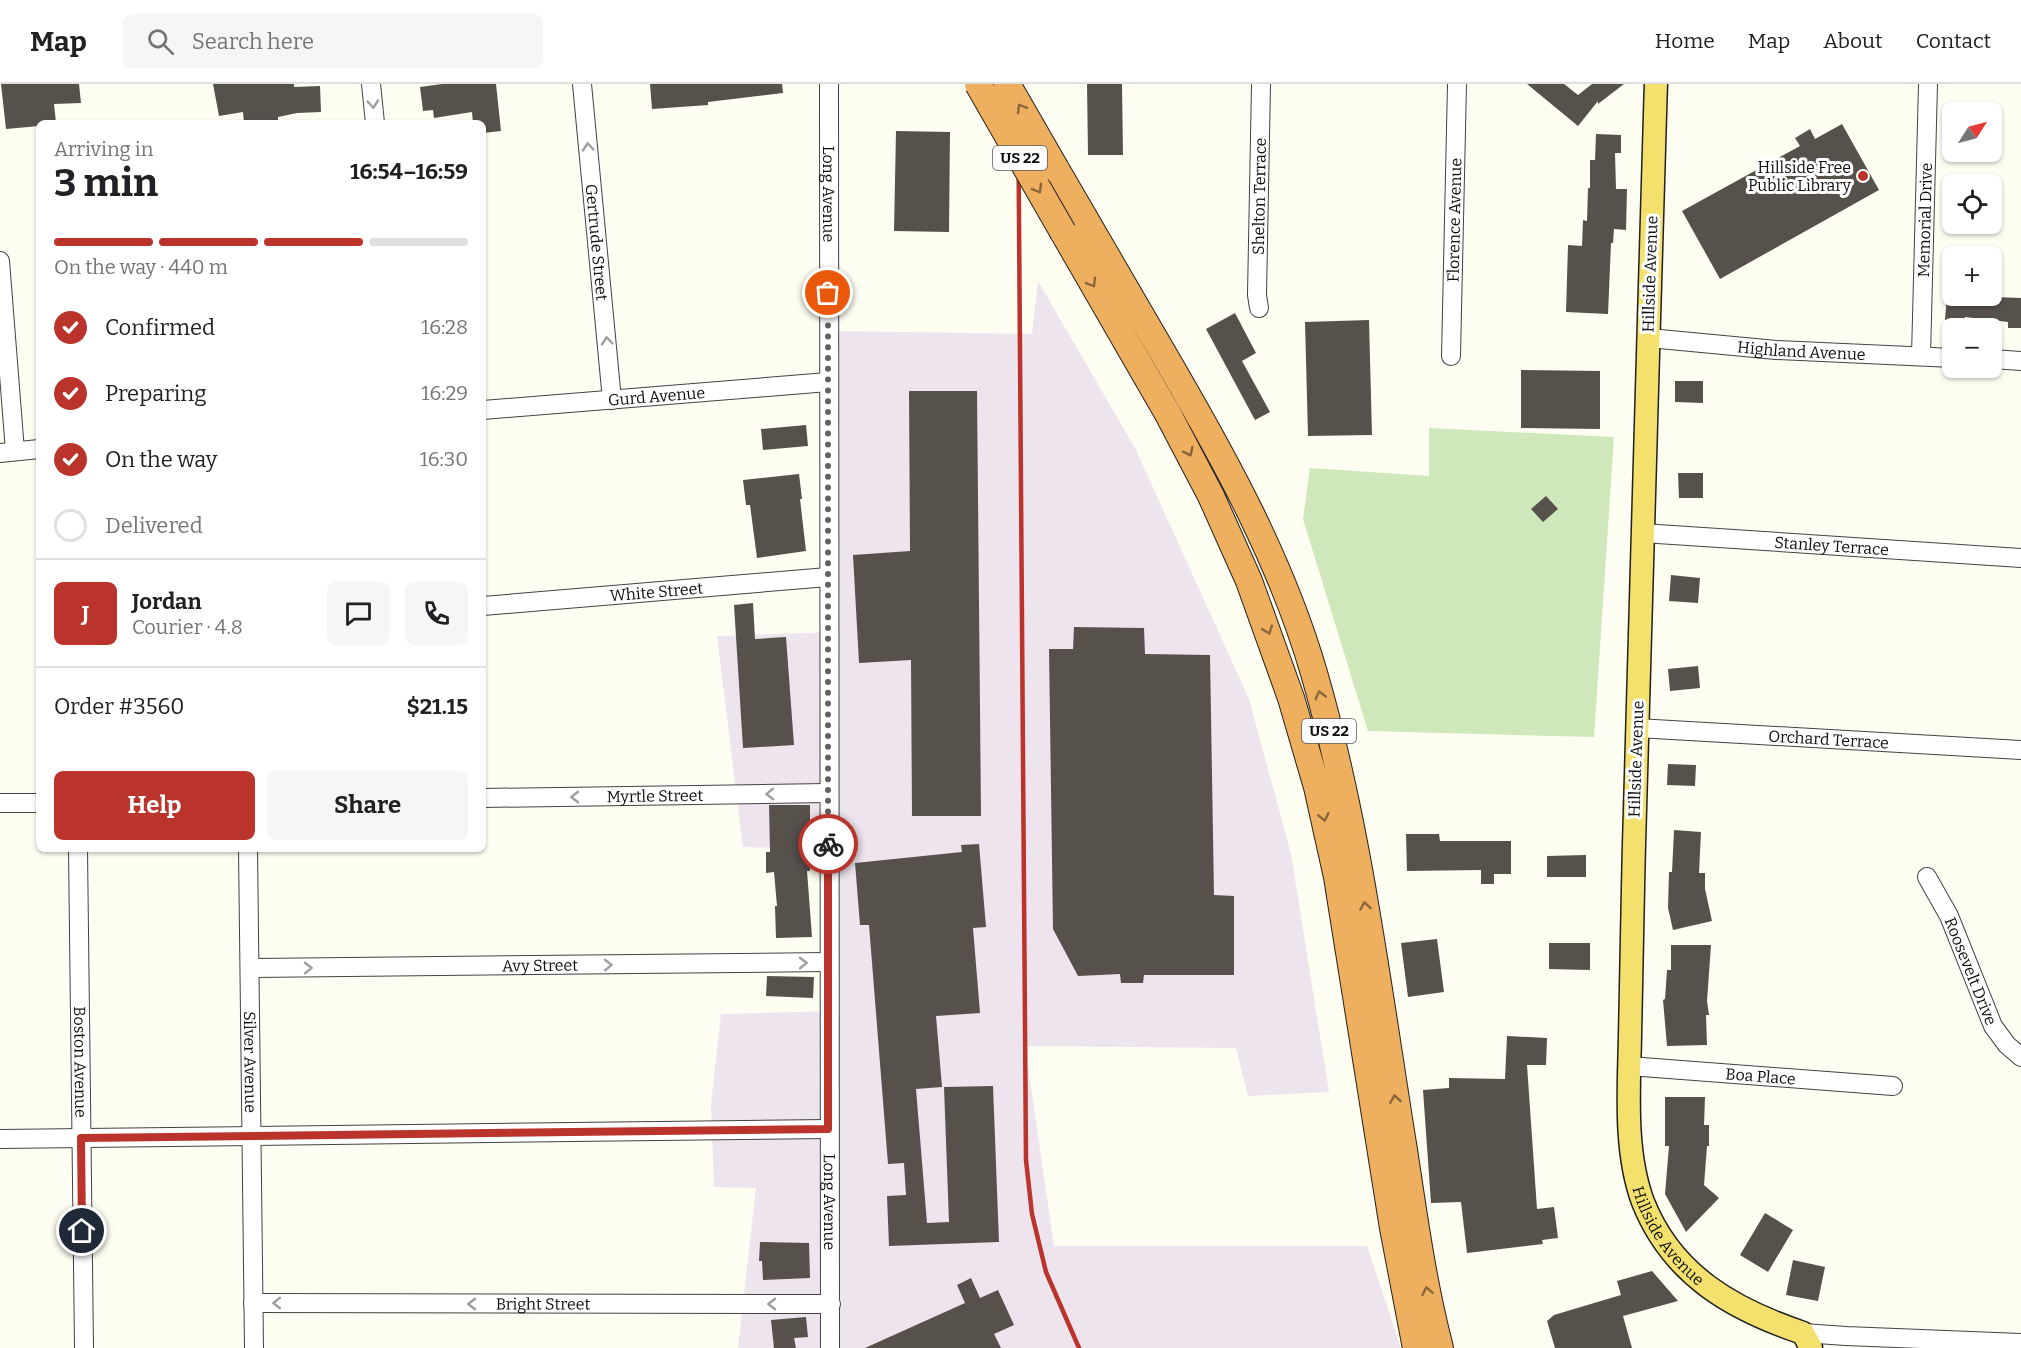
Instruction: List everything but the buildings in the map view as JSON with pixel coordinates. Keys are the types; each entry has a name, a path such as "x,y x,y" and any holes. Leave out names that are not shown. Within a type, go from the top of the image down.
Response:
{"highway":[{"name":"US 22","path":"978,84 1168,414 1211,496 1253,591 1291,698 1317,787 1337,877 1393,1228 1416,1348"},
{"name":"US 22","path":"1007,84 1201,418 1270,556 1304,642 1329,731 1361,882 1425,1281 1440,1348"}],"main road":[{"name":"Hillside Avenue","path":"1656,84 1629,1066 1631,1144 1636,1178 1645,1206 1666,1245 1688,1270 1720,1296 1807,1340"}],"street":[{"path":"371,84 375,120"},
{"name":"Gertrude Street","path":"582,84 612,399"},
{"name":"Long Avenue","path":"829,84 828,1129 830,1348"},
{"name":"Shelton Terrace","path":"1259,308 1257,296 1262,84"},
{"name":"Florence Avenue","path":"1451,356 1457,84"},
{"name":"Memorial Drive","path":"1921,356 1928,84"},
{"path":"0,261 8,452 36,449"},
{"name":"Highland Avenue","path":"1649,338 1776,350 1942,357"},
{"path":"2002,360 2021,361"},
{"name":"Gurd Avenue","path":"486,410 828,382"},
{"name":"Stanley Terrace","path":"1642,533 2021,558"},
{"name":"White Street","path":"486,606 828,577"},
{"name":"Orchard Terrace","path":"1637,728 2021,750"},
{"name":"Myrtle Street","path":"486,798 828,793"},
{"path":"0,803 36,803"},
{"name":"Boston Avenue","path":"78,852 84,1348"},
{"name":"Silver Avenue","path":"248,852 254,1348"},
{"name":"Roosevelt Drive","path":"1927,877 1949,916 1993,1026 2007,1045 2021,1057"},
{"name":"Avy Street","path":"250,968 828,962"},
{"name":"Boa Place","path":"1629,1066 1893,1086"},
{"path":"0,1139 828,1129"},
{"name":"Bright Street","path":"253,1303 831,1304"},
{"path":"1807,1340 2021,1343"}],"shaded area":[{"path":"1038,281 1136,450 1249,699 1291,854 1329,1092 1248,1096 1236,1048 1025,1046 1054,1246 1367,1246 1401,1348 738,1348 756,1188 714,1187 711,1104 721,1014 836,1011 836,850 743,847 717,636 836,632 834,331 1032,334"}],"green space":[{"path":"1429,428 1614,437 1594,737 1368,731 1303,519 1310,468 1429,476"}],"railway":[{"path":"1018,84 1026,1160 1032,1214 1046,1272 1079,1348"}],"way so far":[{"path":"828,293 828,844"}],"place":[{"name":"Hillside Free Public Library","path":"1863,176"}],"route":[{"path":"82,1231 81,1138 828,1129 828,844"}]}
